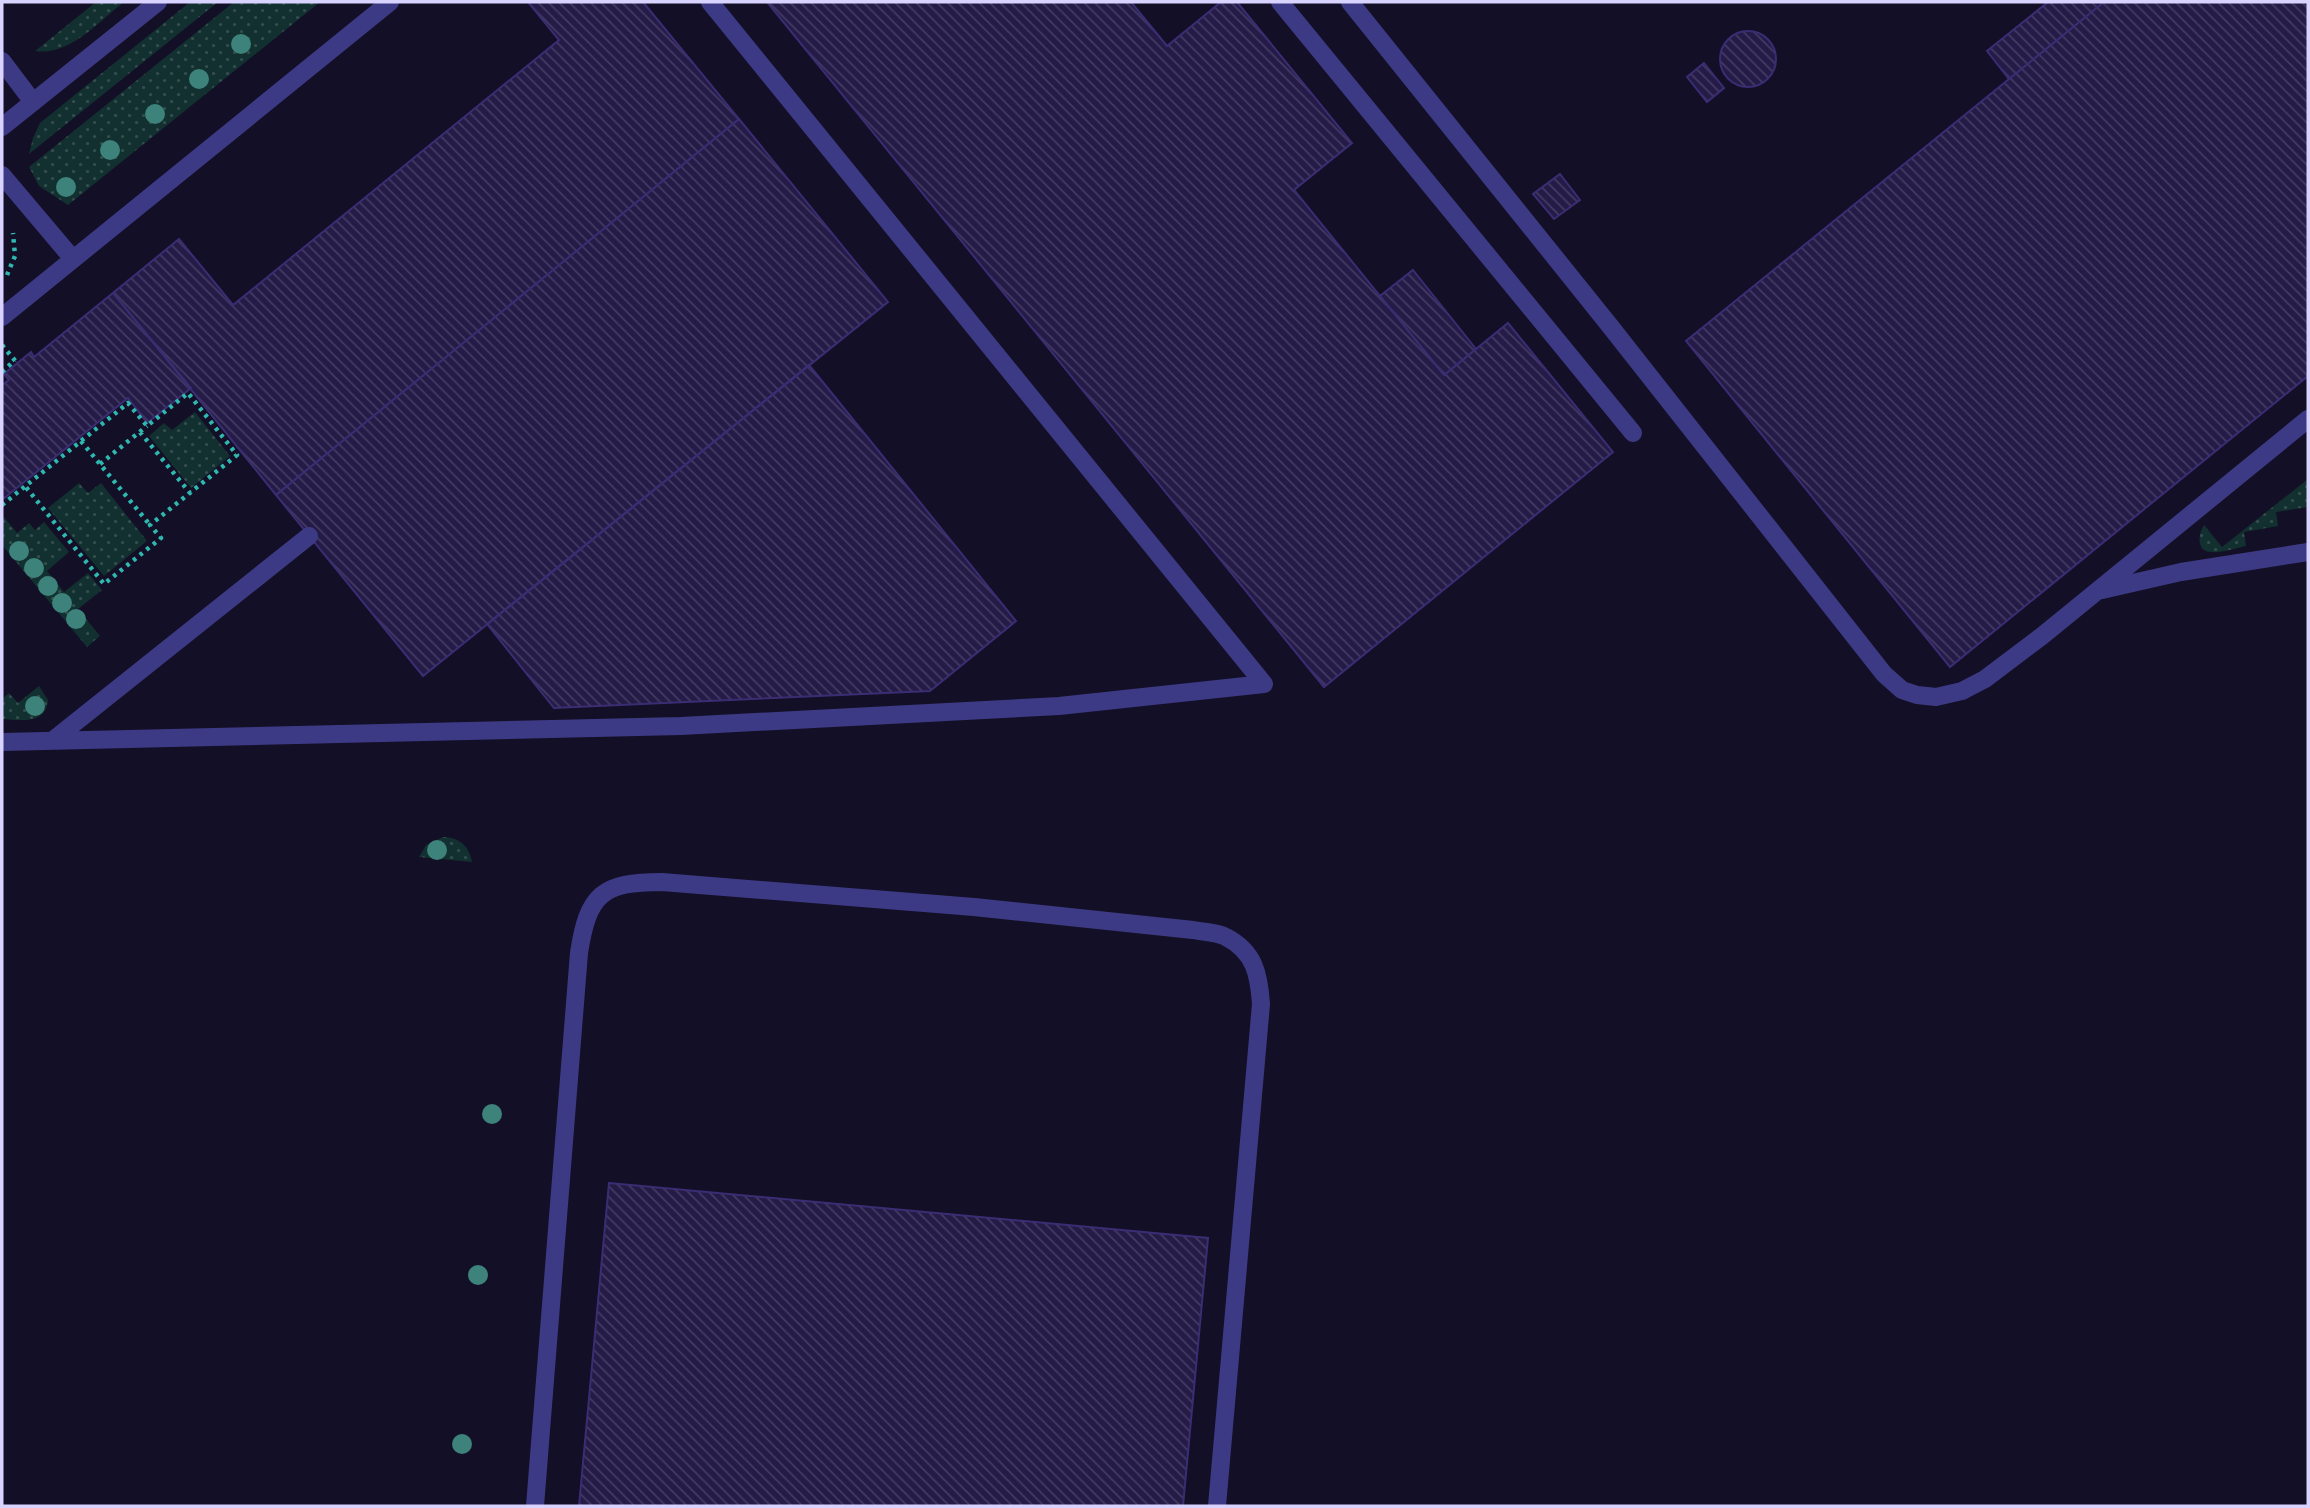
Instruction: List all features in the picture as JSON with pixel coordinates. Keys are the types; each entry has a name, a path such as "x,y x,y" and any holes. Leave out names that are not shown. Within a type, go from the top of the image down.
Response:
{"street":[{"path":"2,127 158,2"},
{"path":"2,317 390,2"},
{"path":"2,742 681,726 1059,706 1265,684 710,2"},
{"path":"1279,2 1633,433"},
{"path":"1350,2 1892,683 1917,695 1936,697 1962,691 1985,679 2308,419"},
{"path":"2,61 33,102"},
{"path":"2,176 73,259"},
{"path":"52,741 309,536"},
{"path":"2098,590 2181,572 2308,552"},
{"path":"535,1506 582,933 590,909 601,895 615,886 632,881 662,881 961,906 1193,930 1225,936 1246,952 1259,976 1261,1004 1217,1506"}],"path":[{"path":"2,282 10,271 15,256 15,241 11,228"},
{"path":"2,344 16,362 2,372"},
{"path":"100,464 188,393 237,456 150,525"},
{"path":"2,505 128,403 147,426"},
{"path":"140,432 190,494"},
{"path":"25,486 104,584 161,538 81,441"}],"green space":[{"path":"96,2 124,2 72,43 48,51 35,51"},
{"path":"190,2 218,2 29,154 40,123"},
{"path":"234,2 320,2 68,205 39,186 29,167"},
{"path":"195,412 230,456 191,488 149,436 164,423 172,430"},
{"path":"2308,479 2308,507 2276,512 2278,526 2244,532 2246,546 2215,552 2203,549 2200,533 2204,525 2222,547"},
{"path":"79,483 88,493 101,483 147,541 104,576 48,508"},
{"path":"4,517 17,533 29,523 35,530 44,522 69,552 47,571 64,592 88,573 102,590 78,609 100,636 87,647 2,545"},
{"path":"39,686 48,700 43,714 31,719 2,719 2,699 9,693 18,703"},
{"path":"443,837 462,844 472,862 419,857 426,845"}],"building":[{"path":"528,2 643,2 739,119 276,495 113,293 179,239 233,305 559,40"},
{"path":"767,2 1131,2 1167,46 1221,2 1237,2 1352,143 1294,190 1444,375 1508,323 1613,452 1324,687"},
{"path":"2048,2 2104,2 2009,79 1987,51"},
{"path":"2104,2 2308,2 2308,376 1950,667 1686,341"},
{"path":"1748,31 1759,33 1768,39 1774,48 1774,70 1768,79 1759,85 1748,87 1737,85 1728,79 1722,70 1720,59 1722,48 1728,39 1737,33"},
{"path":"1704,63 1724,88 1707,102 1687,77"},
{"path":"739,119 888,302 423,676 276,495"},
{"path":"1560,174 1580,200 1554,219 1533,194"},
{"path":"1413,270 1476,349 1444,375 1380,296"},
{"path":"113,293 191,388 147,423 128,398 2,500 2,385 9,380 4,374 31,352 34,357"},
{"path":"809,365 1016,621 930,691 554,708 487,624"},
{"path":"609,1183 1208,1238 1183,1506 579,1506"}]}
